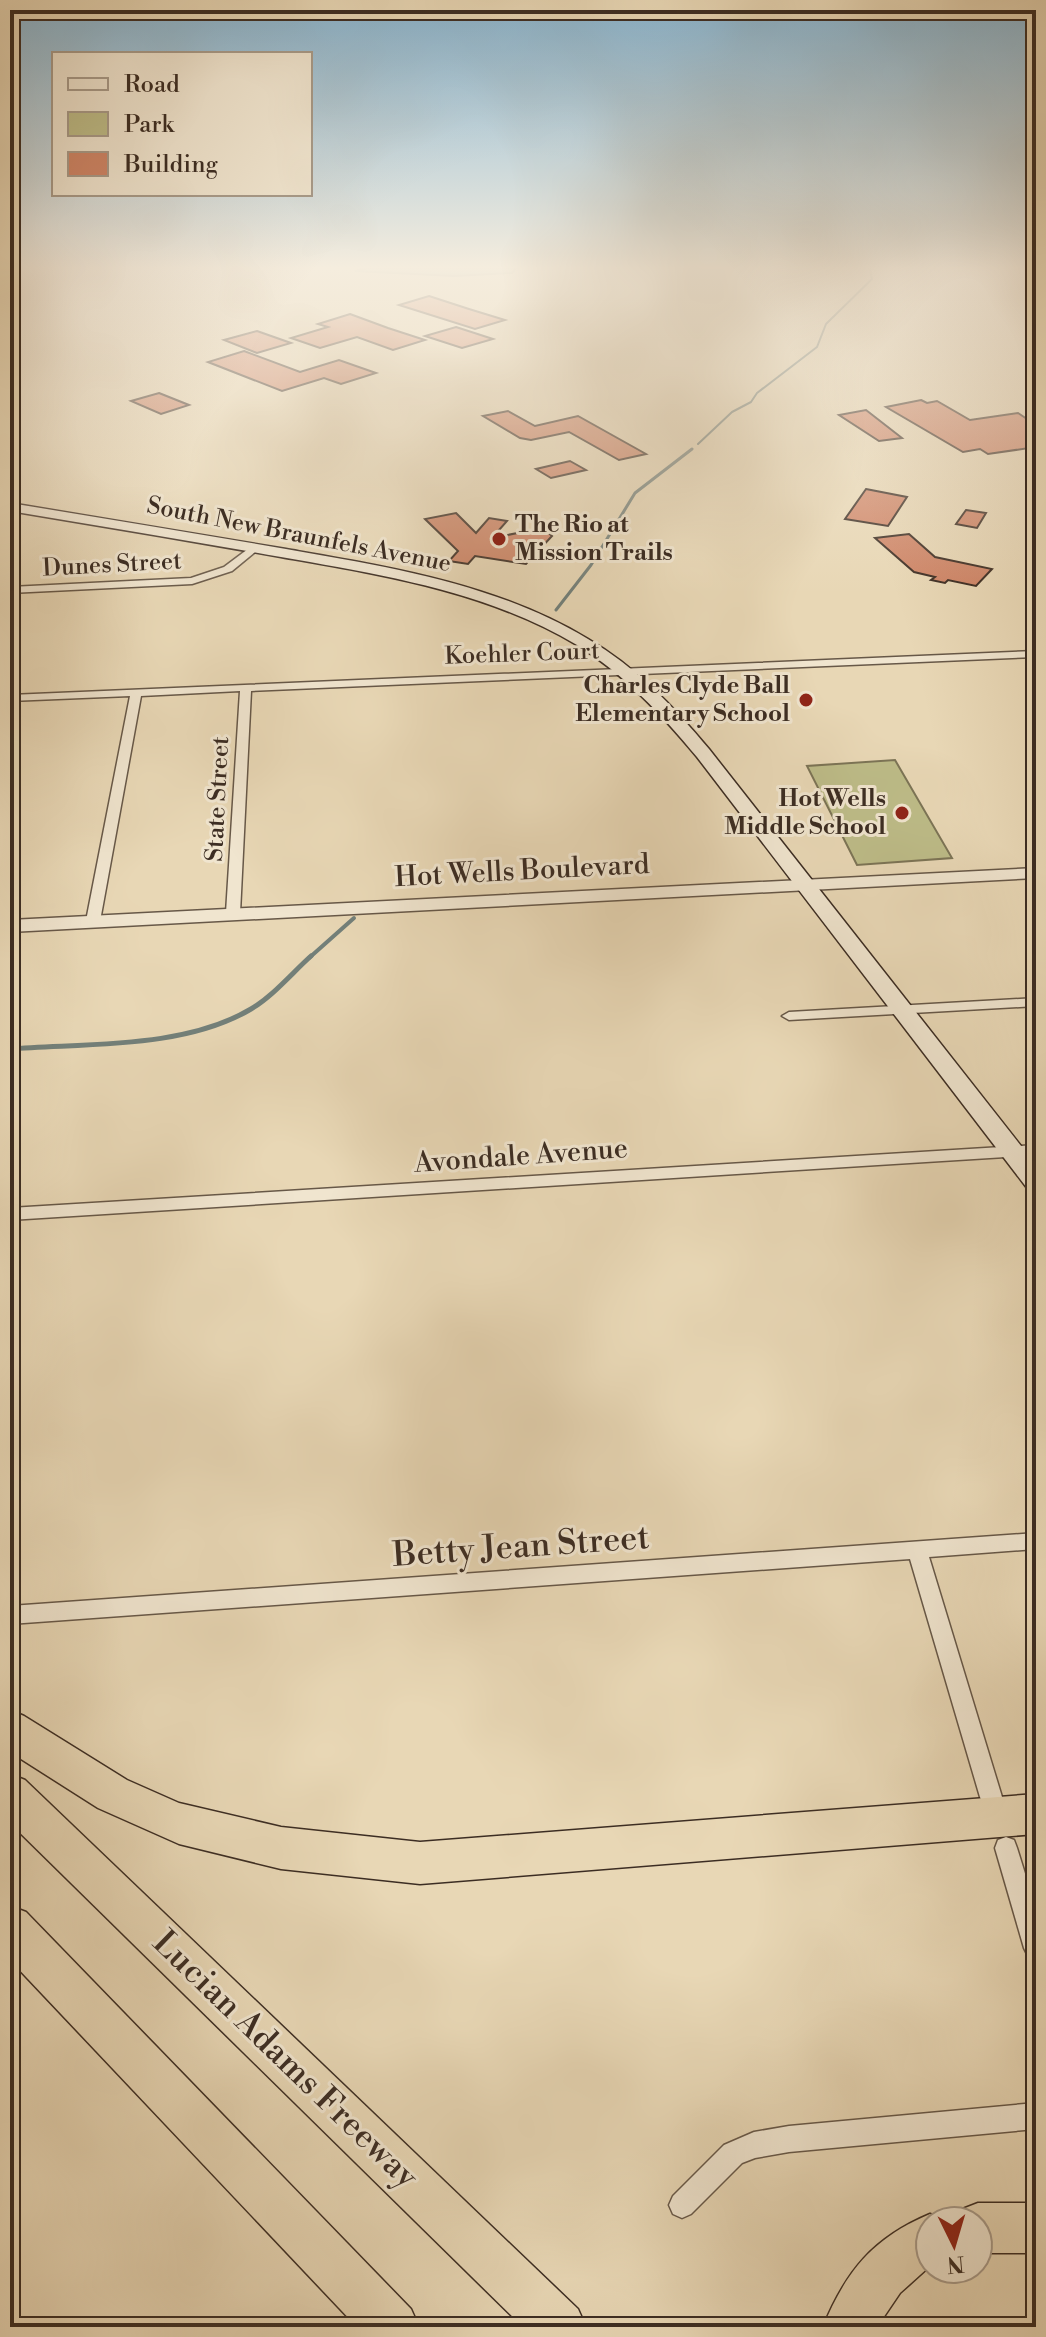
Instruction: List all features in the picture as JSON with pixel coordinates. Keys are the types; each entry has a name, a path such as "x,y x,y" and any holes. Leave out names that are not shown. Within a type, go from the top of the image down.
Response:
{"highway":[{"path":"10,1729 144,1810 209,1832 250,1844 405,1862 1036,1814"},
{"name":"Lucian Adams Freeway","path":"10,1794 560,2327"},
{"path":"10,1928 393,2327"},
{"path":"994,2228 1036,2228"},
{"path":"849,2327 860,2304 888,2269 914,2246"}],"main road":[{"name":"South New Braunfels Avenue","path":"10,507 401,574 488,598 565,632 625,672 667,709 1036,1182"}],"street":[{"name":"Dunes Street","path":"10,590 192,581 228,569 255,548"},
{"name":"Koehler Court","path":"10,698 1036,654"},
{"name":"State Street","path":"233,913 246,688"},
{"path":"93,921 136,693"},
{"name":"Hot Wells Boulevard","path":"10,926 1036,873"},
{"path":"789,1016 1036,1002"},
{"name":"Avondale Avenue","path":"10,1214 1036,1150"},
{"name":"Betty Jean Street","path":"10,1615 1036,1541"},
{"path":"917,1550 991,1797"},
{"path":"1006,1848 1036,1948"},
{"path":"682,2205 733,2154 754,2145 1036,2116"}],"green space":[{"path":"895,760 952,858 857,865 807,766"}],"building":[{"path":"241,375 369,375 341,384 324,378 282,391"},
{"path":"159,393 189,405 161,414 131,401"},
{"path":"921,400 927,403 937,401 970,420 1018,413 1036,425 1036,447 988,454 980,449 963,452 886,407"},
{"path":"866,410 902,438 879,441 839,415"},
{"path":"508,411 535,426 578,416 646,454 619,460 569,432 531,440 520,438 483,416"},
{"path":"570,461 586,470 551,478 536,469"},
{"path":"866,489 907,497 888,526 845,519"},
{"path":"966,510 986,513 977,528 956,524"},
{"name":"The Rio at Mission Trails","path":"456,513 476,533 489,518 507,521 492,538 543,528 552,536 526,564 475,556 468,564 449,561 458,551 425,519"},
{"path":"909,534 935,557 992,569 976,586 931,580 935,577 914,572 875,538"}],"waterway":[{"path":"698,444 732,412 751,402 757,393 780,375"},
{"path":"556,610 591,565 635,493 692,449"},
{"path":"309,958 354,918"},
{"path":"10,1049 134,1042 196,1031 225,1022 259,1004 311,956"}],"place":[{"name":"The Rio at Mission Trails","path":"499,539"},
{"name":"Charles Clyde Ball Elementary School","path":"806,700"},
{"name":"Hot Wells Middle School","path":"902,813"}]}
